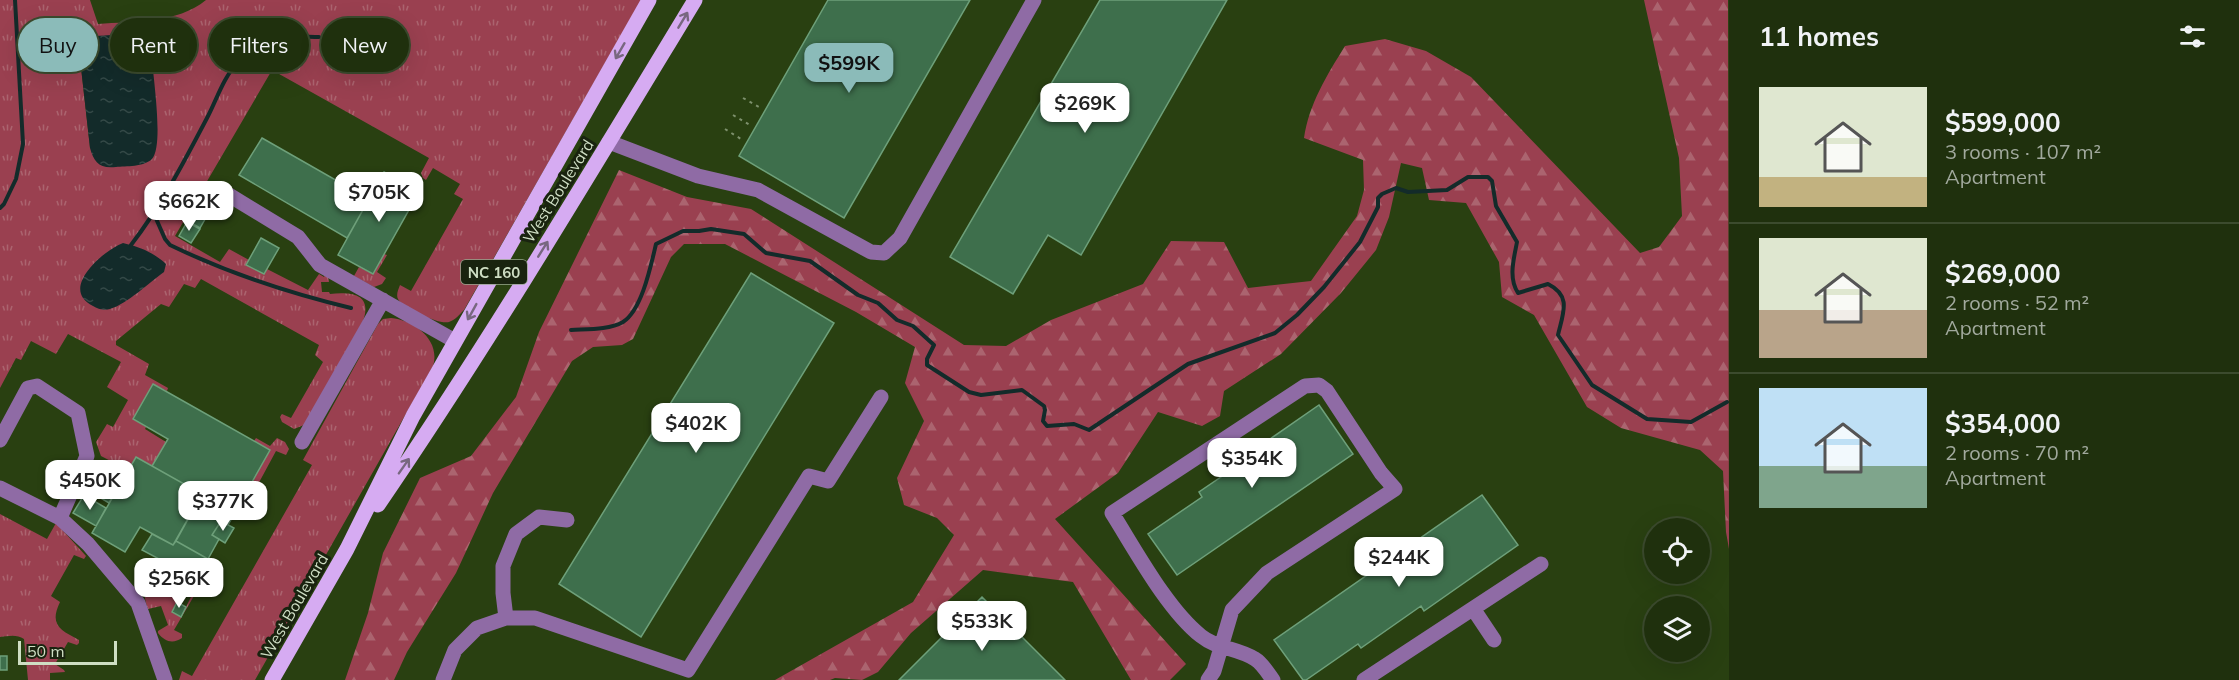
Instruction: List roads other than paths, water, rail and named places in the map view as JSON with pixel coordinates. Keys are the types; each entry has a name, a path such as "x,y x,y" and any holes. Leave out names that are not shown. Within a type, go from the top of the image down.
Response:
{"main road":[{"name":"West Boulevard","path":"272,680 347,549 412,416 649,0"},
{"name":"West Boulevard","path":"347,549 439,415 695,0"}],"street":[{"path":"609,142 698,176 758,190 871,252 884,253 900,238 1034,0"},
{"path":"224,192 298,237 320,266 455,341"},
{"path":"302,442 383,300"},
{"path":"1208,680 1214,671 1221,648 1232,610 1267,573 1395,489 1381,473 1328,391 1319,385 1305,386 1112,513 1174,610 1201,637 1221,648 1239,652 1257,660 1273,680"},
{"path":"0,440 28,388 37,386 78,413 87,456 60,518"},
{"path":"443,680 455,650 477,628 506,618 535,618 688,670 808,476 828,481 881,397"},
{"path":"0,488 60,518 88,544 138,603 165,680"},
{"path":"506,618 503,566 516,534 539,517 567,520"},
{"path":"1364,680 1541,564"},
{"path":"1474,610 1494,640"}],"water":[{"path":"110,35 110,72 154,72 158,126 155,152 149,162 130,166 105,167 93,157 82,72 98,72 98,36"},
{"path":"123,243 141,248 156,256 166,264 164,272 117,306 106,310 97,308 83,299 80,290 82,280 105,253"}],"waterway":[{"path":"0,208 16,179 23,144 15,0"},
{"path":"131,245 172,183 224,82 238,62 255,49 279,38 319,37"},
{"path":"571,330 611,326 623,322 630,316 645,286 656,244 683,231 711,229 744,234 766,253 810,261 858,295 878,303 897,320 913,326 934,345 927,359 927,365 969,392 981,395 1022,390 1044,406 1043,421 1047,426 1074,424 1089,430 1188,364 1275,333 1297,315 1324,287 1360,242 1378,207 1378,198 1382,194 1396,188 1408,192 1447,190 1468,177 1488,177 1492,181 1496,206 1517,242 1513,268 1515,287 1518,293 1548,284 1560,294 1564,306 1558,335 1592,385 1647,419 1691,422 1727,402"},
{"path":"154,214 170,245 214,265 259,281 351,308"}]}
